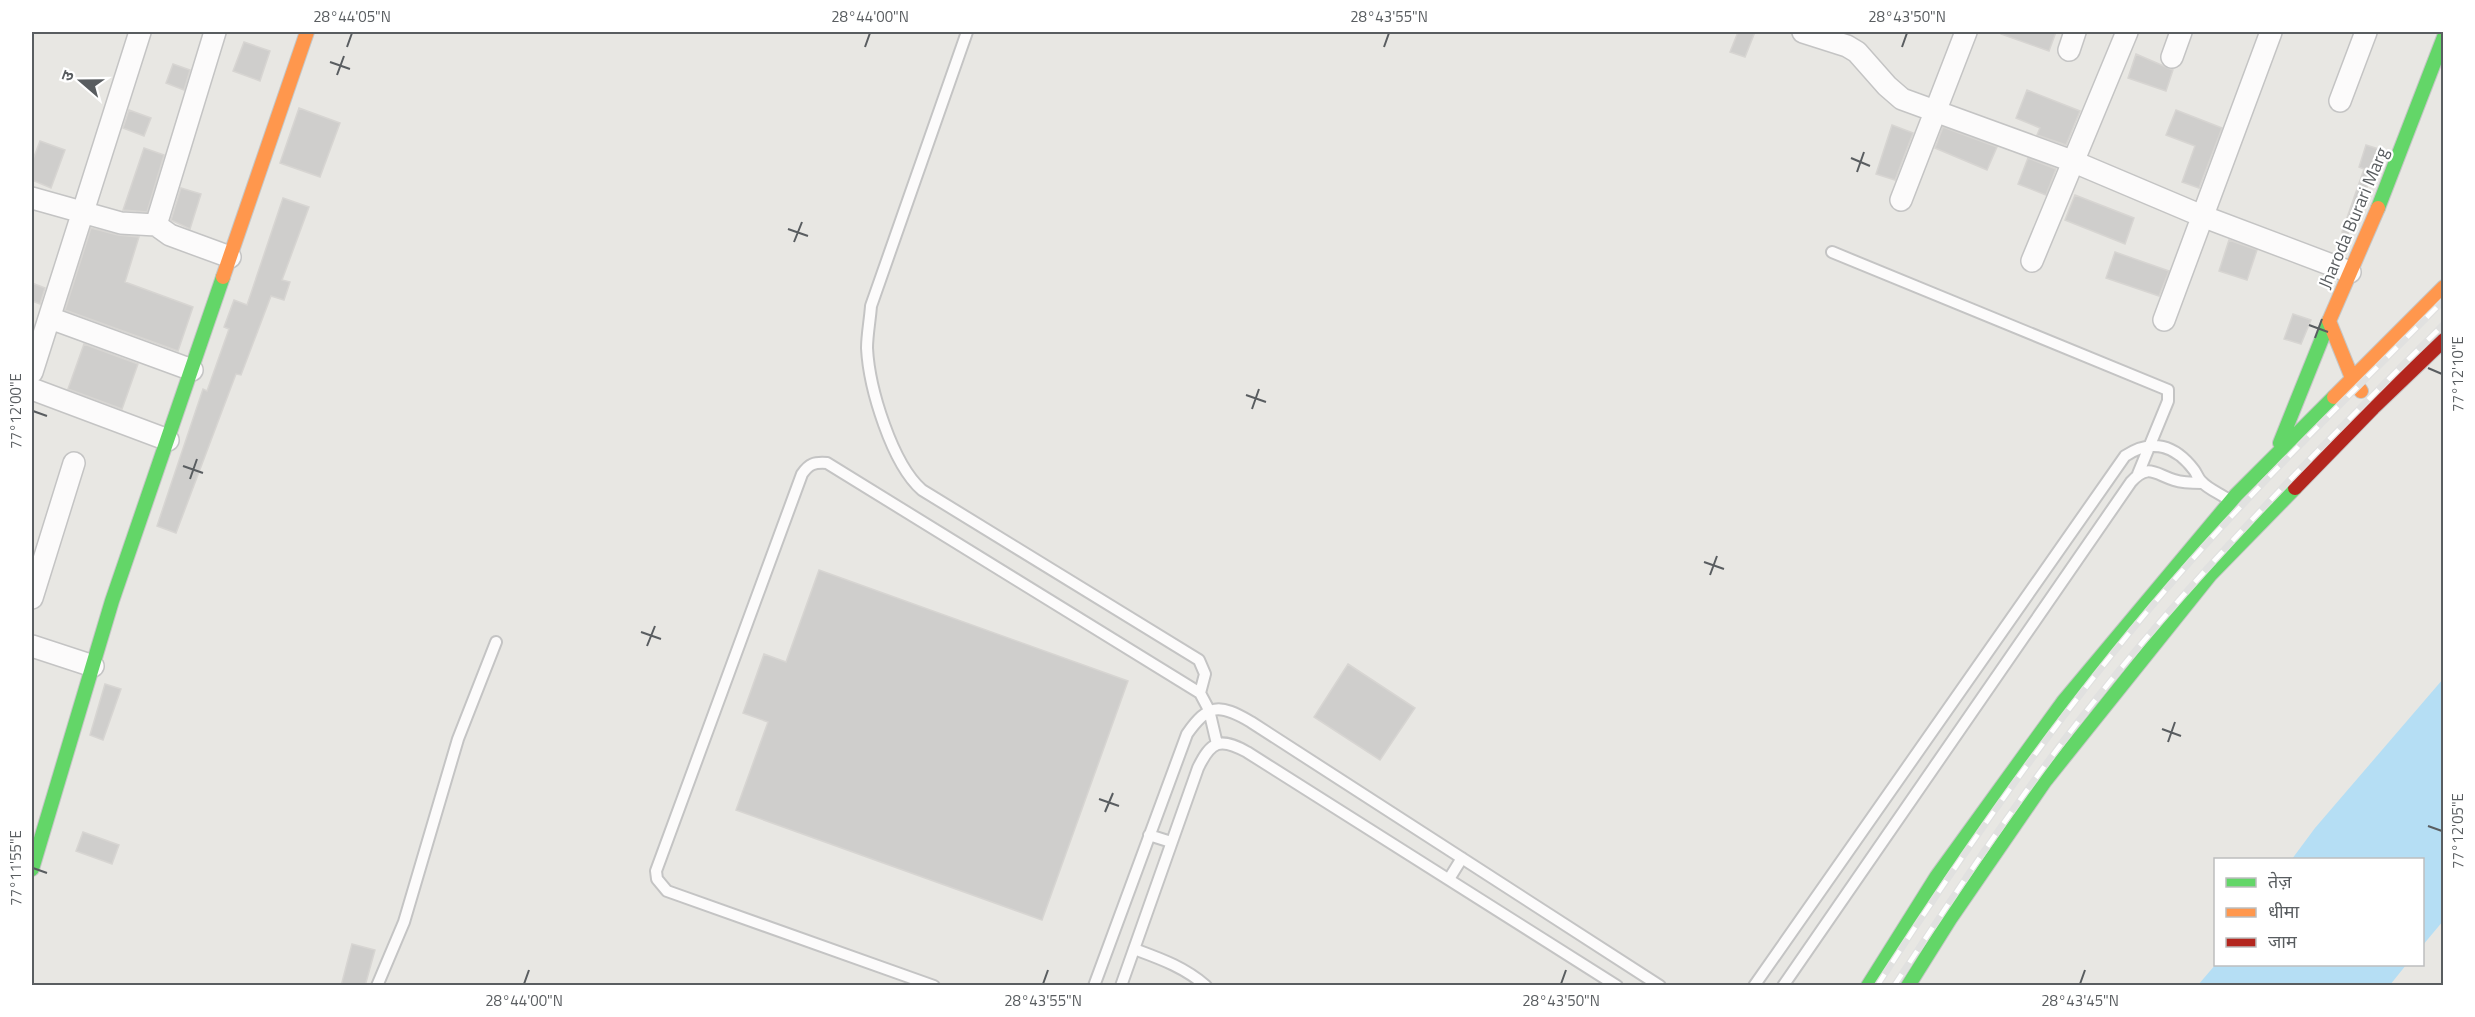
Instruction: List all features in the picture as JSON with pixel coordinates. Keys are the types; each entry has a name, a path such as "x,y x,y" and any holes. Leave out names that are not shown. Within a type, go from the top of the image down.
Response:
{"main road":[{"path":"32,869 112,601 306,32"},
{"name":"Jharoda Burari Marg","path":"2274,456 2386,189 2444,37"},
{"path":"1868,986 1937,876 2063,702 2231,501 2444,287"},
{"path":"2329,321 2352,378 2373,408"},
{"path":"1908,986 1950,919 2045,781 2210,575 2373,408 2444,340"}],"street":[{"path":"32,372 81,211 140,32"},
{"path":"156,225 215,32"},
{"path":"1901,200 1966,32"},
{"path":"2032,261 2127,32"},
{"path":"2172,57 2181,32"},
{"path":"2164,320 2271,32"},
{"path":"2340,101 2366,32"},
{"path":"1813,33 1857,52 1887,86 1902,99 2072,161 2202,216 2350,272"},
{"path":"32,198 121,223 156,225 170,235 230,257"},
{"path":"50,318 192,370"},
{"path":"32,389 168,440"},
{"path":"32,598 74,463"},
{"path":"32,646 93,666"}],"lane":[{"path":"967,32 871,306 867,346 877,404 903,469 922,490 1199,660 1205,674 1200,693"},
{"path":"1784,986 2138,474 2168,401 2168,390 1832,252"},
{"path":"1754,986 2125,456 2137,448 2149,445 2170,449 2185,460 2202,483 2231,501"},
{"path":"934,986 667,891 657,879 656,871 660,860 802,474 808,466 816,462 827,463 1200,693 1209,710 1216,744"},
{"path":"2138,474 2153,471 2182,482 2202,483"},
{"path":"377,986 404,922 458,739 496,642"},
{"path":"1094,986 1187,734 1199,717 1209,710 1233,711 1242,716 1660,986"},
{"path":"1121,986 1204,754 1216,744 1232,744 1617,986"},
{"path":"1149,835 1172,842"},
{"path":"1449,879 1462,858"},
{"path":"1134,949 1191,972 1206,986"}],"water":[{"path":"2443,679 2443,921 2424,944 2424,858 2293,858 2315,828"},
{"path":"2214,966 2405,966 2390,985 2198,985"}],"building":[{"path":"1738,32 1755,32 1745,57 1730,52"},
{"path":"2001,32 2056,32 2049,51 2001,34"},
{"path":"244,42 270,51 260,81 233,71"},
{"path":"2136,54 2173,70 2166,91 2128,78"},
{"path":"173,64 190,70 184,90 166,83"},
{"path":"2027,90 2080,111 2066,145 2037,135 2040,128 2016,118"},
{"path":"299,108 340,123 320,177 280,163"},
{"path":"129,110 151,118 144,136 123,128"},
{"path":"2176,110 2222,128 2199,188 2182,182 2195,146 2166,135"},
{"path":"1892,125 1913,133 1895,180 1876,174"},
{"path":"1943,127 1997,147 1987,170 1935,148"},
{"path":"40,141 65,150 51,188 32,180 32,162"},
{"path":"2366,145 2382,150 2348,234 2342,232 2364,169 2359,167"},
{"path":"144,148 164,155 147,212 123,210"},
{"path":"2028,158 2056,169 2046,195 2018,184"},
{"path":"181,188 201,194 190,229 171,220"},
{"path":"2075,195 2134,218 2125,244 2065,220"},
{"path":"283,198 309,207 282,280 290,282 284,300 271,296 241,375 236,374 176,533 157,526 203,389 207,391 229,329 224,327 234,300 247,305"},
{"path":"91,228 118,235 139,237 125,282 193,307 178,351 65,310"},
{"path":"2229,240 2257,250 2247,280 2219,271"},
{"path":"2115,252 2169,271 2159,296 2106,278"},
{"path":"32,283 45,288 40,304 32,301"},
{"path":"2293,314 2311,320 2301,344 2284,339"},
{"path":"84,344 138,364 122,409 68,389"},
{"path":"819,570 1128,681 1042,920 736,810 768,722 743,713 764,654 786,662"},
{"path":"1348,664 1415,708 1380,760 1314,717"},
{"path":"105,684 121,689 103,740 90,735"},
{"path":"83,832 119,845 112,864 76,851"},
{"path":"352,944 375,950 365,986 341,986"}],"railway":[{"path":"1877,986 1949,876 2025,768 2146,613 2251,496 2444,300"},
{"path":"1894,986 2032,783 2123,666 2256,515 2444,324"}],"traffic: fast":[{"path":"2378,208 2444,37"},
{"path":"32,869 112,601 223,277"},
{"path":"2280,443 2329,321"},
{"path":"1868,986 1937,876 2063,702 2236,495 2334,397"},
{"path":"1908,986 1950,919 2045,781 2210,575 2295,488"}],"traffic: slow":[{"path":"223,277 307,32"},
{"path":"2361,391 2352,378 2329,321 2378,208"},
{"path":"2334,397 2444,287"}],"traffic: jam":[{"path":"2295,488 2444,340"}]}
